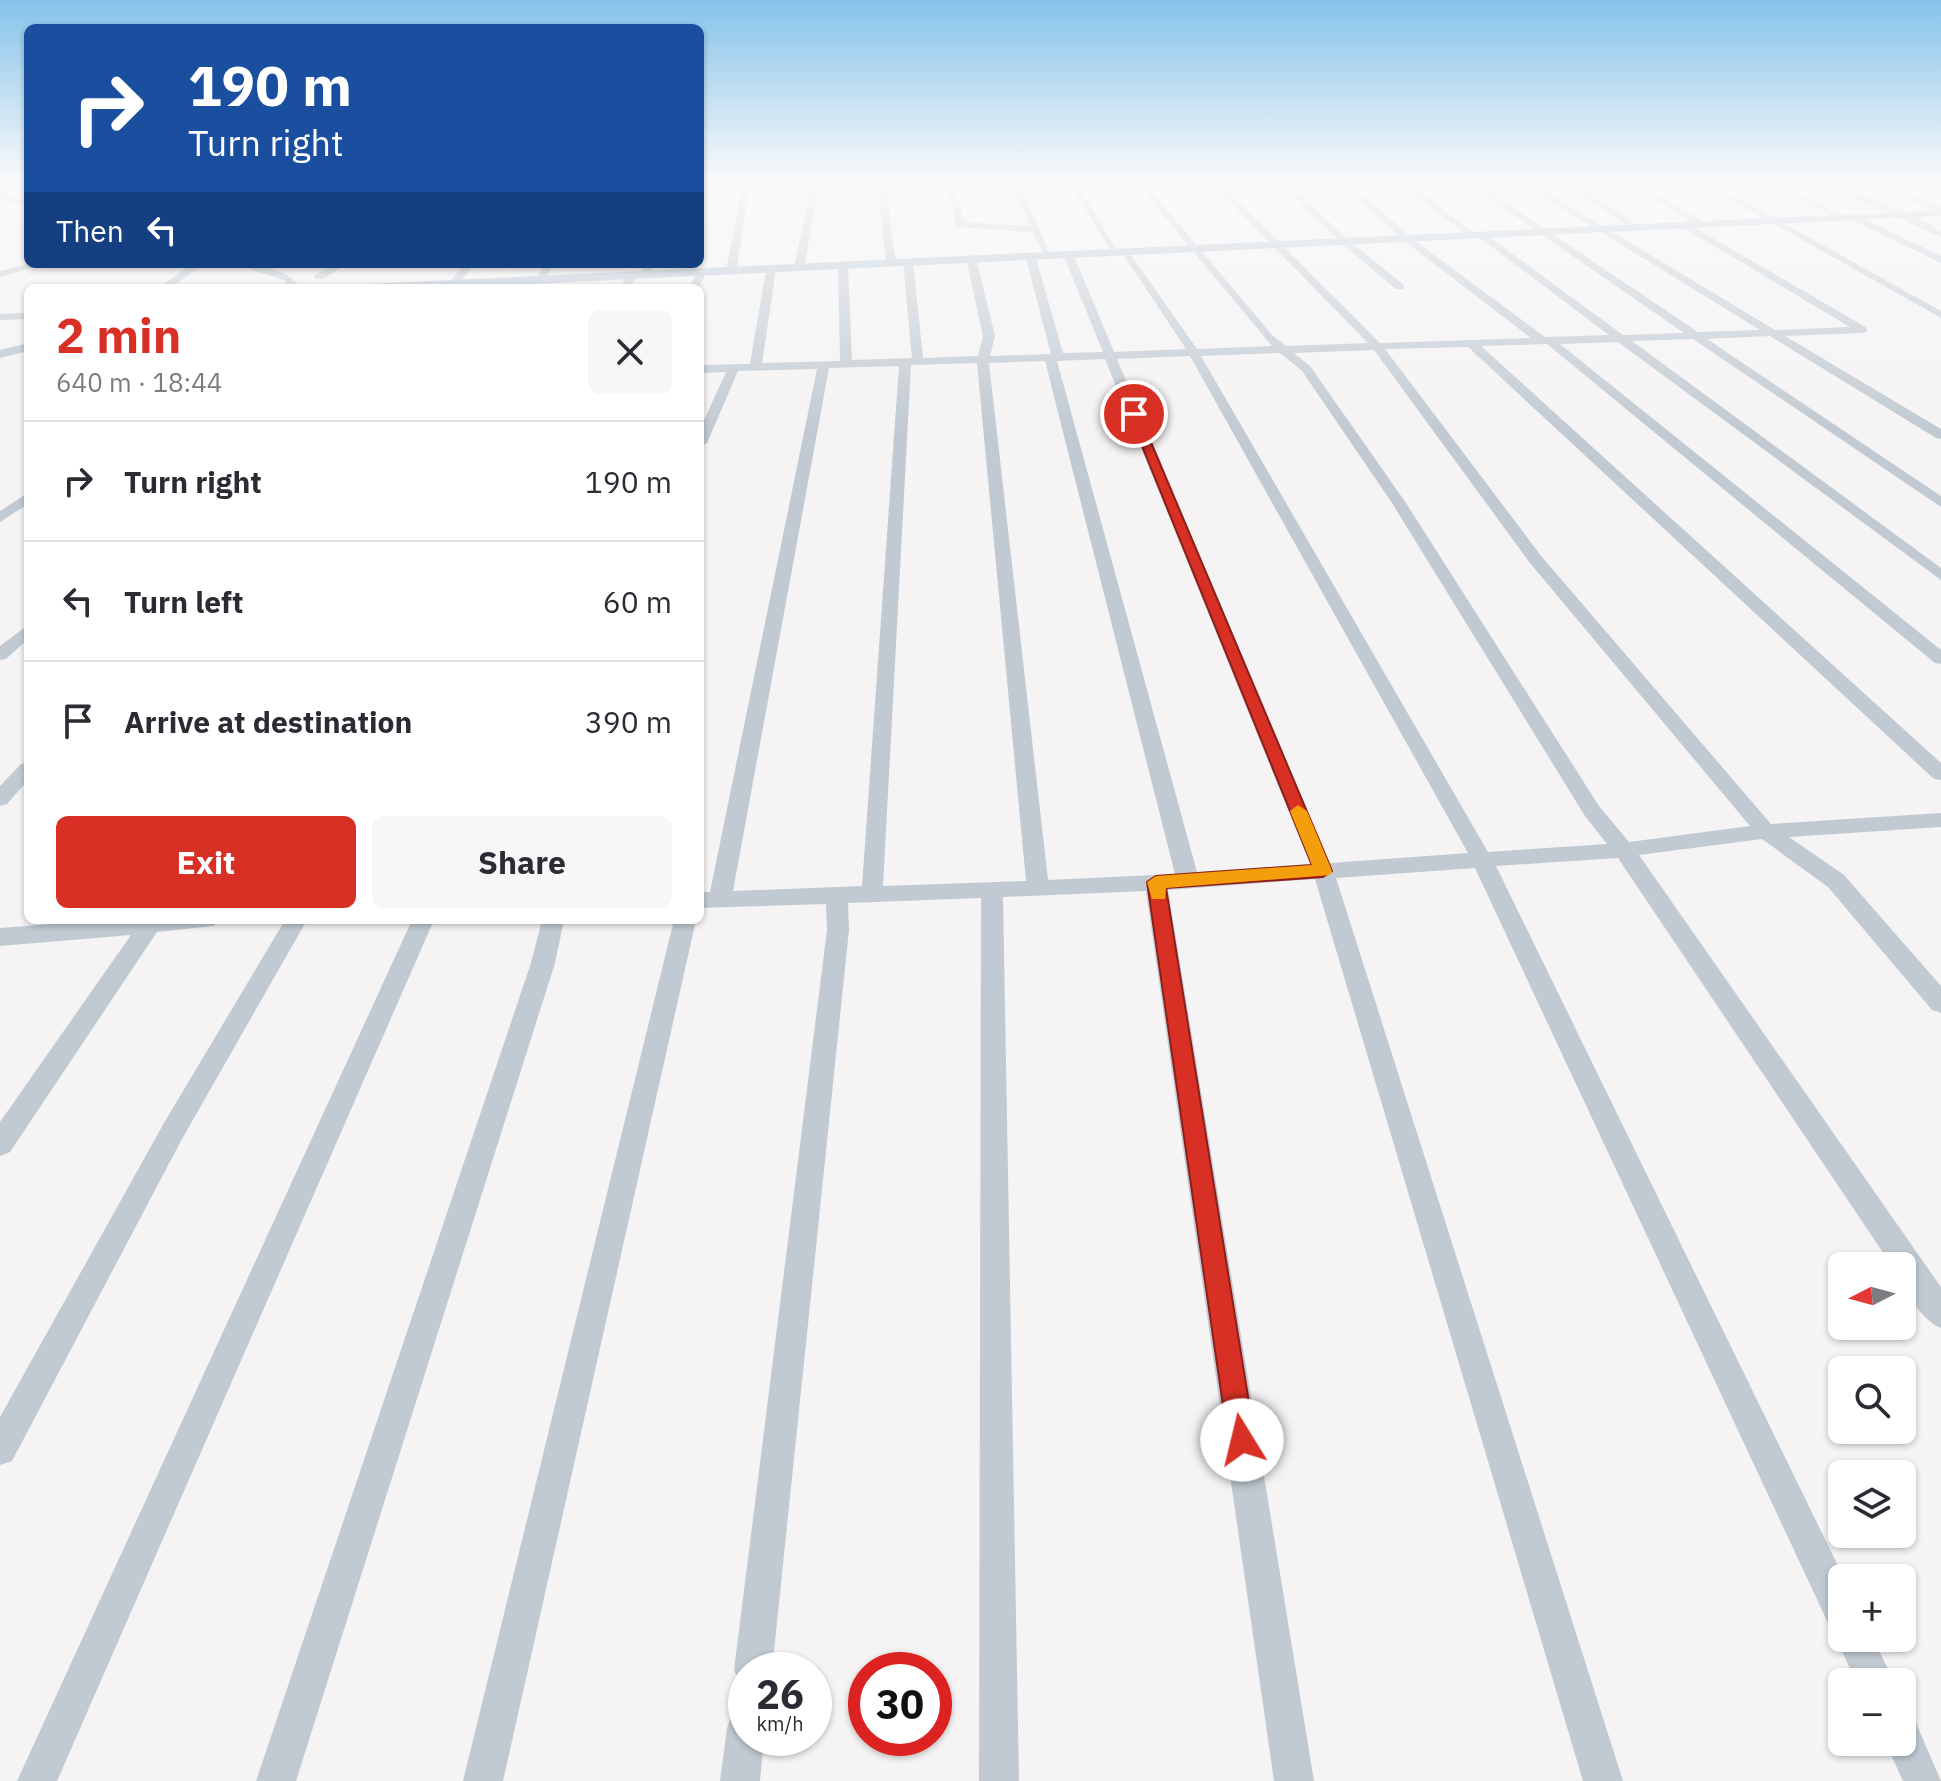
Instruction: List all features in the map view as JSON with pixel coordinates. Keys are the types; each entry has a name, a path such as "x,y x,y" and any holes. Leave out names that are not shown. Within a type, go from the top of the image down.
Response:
{"main road":[{"path":"493,284 642,272 731,272 889,263"},
{"path":"442,284 464,284"},
{"path":"0,354 24,348"}],"street":[{"path":"731,272 733,263"},
{"path":"799,268 800,263"},
{"path":"872,894 911,363 908,263"},
{"path":"972,263 989,336 983,360 1038,888"},
{"path":"1032,263 1188,880"},
{"path":"1072,263 1323,871 1603,1781"},
{"path":"1130,263 1194,353 1482,860 1828,1583"},
{"path":"1206,263 1268,337 1306,369 1399,503 1592,811 1624,850 1941,1313"},
{"path":"1297,263 1377,346 1536,560 1766,831 1836,881 1941,1003"},
{"path":"1371,263 1400,287"},
{"path":"1440,263 1546,341 1941,659"},
{"path":"1516,263 1941,575"},
{"path":"1589,263 1941,503"},
{"path":"1660,263 1941,435"},
{"path":"704,369 1777,335 1858,332 1863,328 1750,263"},
{"path":"1849,263 1941,315"},
{"path":"843,266 846,366"},
{"path":"0,274 24,268"},
{"path":"169,284 193,268"},
{"path":"254,268 288,278 293,284"},
{"path":"316,284 322,268"},
{"path":"319,277 335,268"},
{"path":"454,283 466,268"},
{"path":"755,368 771,270"},
{"path":"696,284 701,273"},
{"path":"0,317 24,316"},
{"path":"1471,343 1941,774"},
{"path":"823,367 710,900 1188,880 1624,850 1766,831 1941,820"},
{"path":"704,434 734,368"},
{"path":"0,518 24,500"},
{"path":"0,655 24,634"},
{"path":"0,799 24,772"},
{"path":"1156,882 1294,1781"},
{"path":"992,889 999,1781"},
{"path":"755,1652 838,930 837,895"},
{"path":"15,931 121,924"},
{"path":"0,1144 150,924"},
{"path":"0,1449 173,1131 294,924"},
{"path":"37,1781 421,924"},
{"path":"276,1781 538,978 552,924"},
{"path":"483,1781 684,924"},
{"path":"740,1781 743,1756"},
{"path":"1911,1756 1923,1781"}],"slow traffic":[{"path":"1158,895 1156,882 1323,871 1298,811"}],"route":[{"path":"1134,414 1323,871 1156,882 1242,1440"}]}
